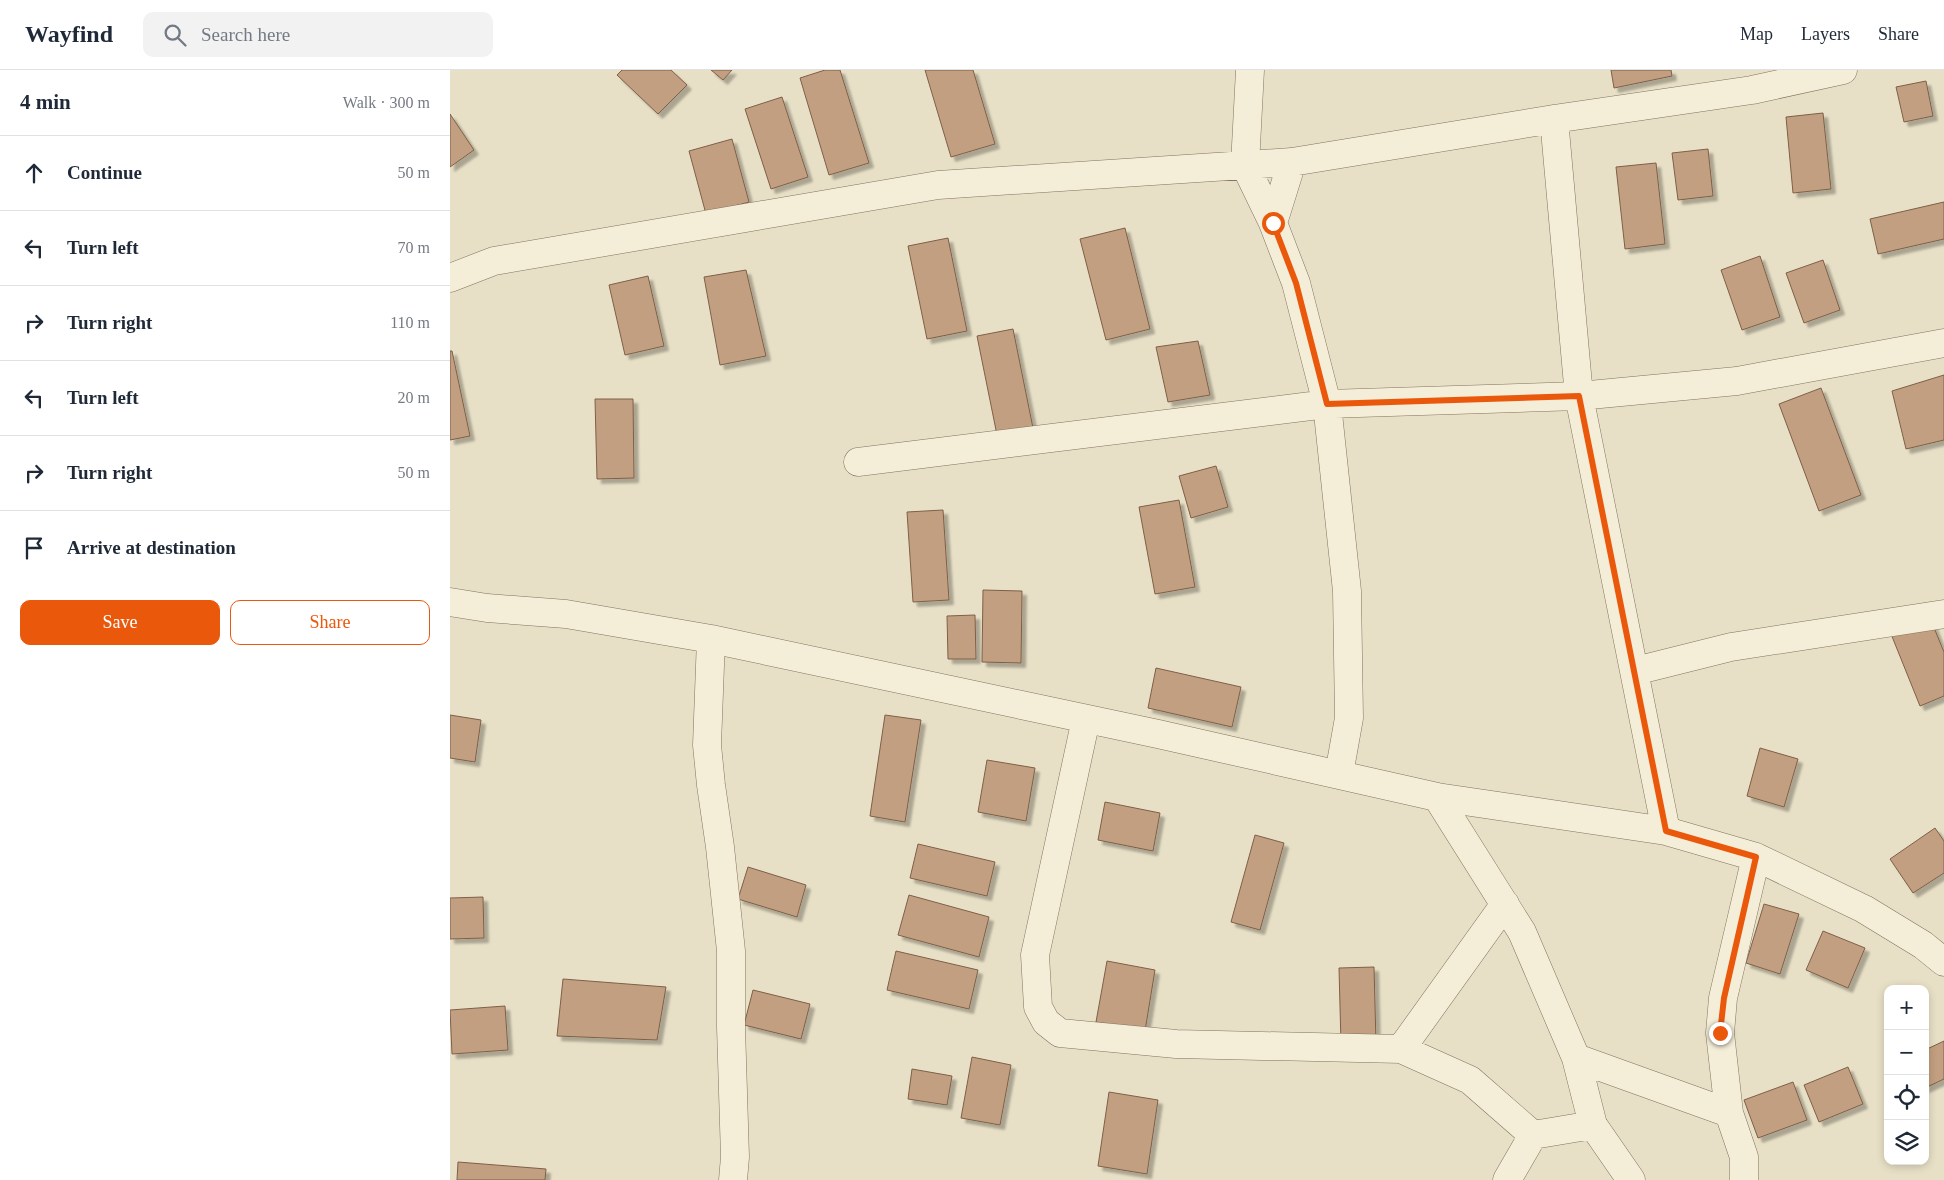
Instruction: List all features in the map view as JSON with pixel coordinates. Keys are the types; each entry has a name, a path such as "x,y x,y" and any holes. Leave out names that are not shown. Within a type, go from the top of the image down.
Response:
{"street":[{"path":"1250,70 1245,165 1273,223 1296,283 1327,404 1347,591 1349,718 1339,774"},
{"path":"450,278 494,261 938,185 1292,162 1554,119 1752,90 1843,70"},
{"path":"1554,119 1579,396 1666,831"},
{"path":"1273,223 1292,162"},
{"path":"858,462 1327,404 1579,396 1737,381 1944,343"},
{"path":"450,602 487,608 566,614 711,640 1086,718 1437,797 1666,831 1756,857 1864,909 1923,945 1944,962"},
{"path":"1635,671 1732,646 1944,614"},
{"path":"711,640 707,745 731,951 735,1157 733,1180"},
{"path":"1086,718 1035,955 1038,1007 1046,1022 1060,1033 1176,1044 1401,1049 1470,1080 1533,1135"},
{"path":"1437,797 1522,932 1576,1058 1593,1125 1631,1180"},
{"path":"1744,1180 1744,1157 1729,1113 1720,1033 1724,998 1756,857"},
{"path":"1401,1049 1505,904"},
{"path":"1576,1058 1729,1113"},
{"path":"1533,1135 1593,1125"},
{"path":"1507,1180 1533,1135"}],"building":[{"path":"622,70 671,70 687,85 658,114 617,75"},
{"path":"711,70 732,70 723,80"},
{"path":"825,70 840,70 869,163 829,175 800,78"},
{"path":"925,70 973,70 995,144 951,157"},
{"path":"1611,70 1671,70 1672,76 1614,88"},
{"path":"1926,81 1933,116 1904,122 1896,87"},
{"path":"782,97 808,177 771,189 745,109"},
{"path":"1823,113 1831,189 1793,193 1786,117"},
{"path":"450,114 474,150 450,167"},
{"path":"732,139 749,202 706,214 689,151"},
{"path":"1708,149 1713,196 1678,200 1672,153"},
{"path":"1656,163 1665,244 1625,249 1616,167"},
{"path":"1944,202 1944,239 1878,254 1870,219"},
{"path":"1125,228 1150,329 1106,340 1080,239"},
{"path":"948,238 967,331 927,339 908,246"},
{"path":"1760,256 1780,317 1742,330 1721,270"},
{"path":"1823,260 1840,310 1804,323 1786,273"},
{"path":"746,270 766,356 720,365 704,277"},
{"path":"648,276 664,346 625,355 609,285"},
{"path":"1013,329 1033,428 997,435 977,336"},
{"path":"1198,341 1210,395 1168,402 1156,347"},
{"path":"450,351 452,351 470,436 450,440"},
{"path":"1944,375 1944,440 1906,449 1892,391"},
{"path":"1821,388 1861,495 1819,511 1779,404"},
{"path":"595,399 633,399 634,478 597,479"},
{"path":"1216,466 1228,507 1191,518 1179,476"},
{"path":"1179,500 1195,587 1155,594 1139,507"},
{"path":"943,510 949,600 913,602 907,512"},
{"path":"983,590 1022,591 1021,663 982,662"},
{"path":"975,615 976,659 948,659 947,616"},
{"path":"1930,618 1944,652 1944,696 1920,706 1891,634"},
{"path":"1156,668 1241,687 1232,727 1148,708"},
{"path":"450,715 481,720 475,762 450,758"},
{"path":"885,715 921,720 905,822 870,816"},
{"path":"1760,748 1798,759 1784,807 1747,796"},
{"path":"987,760 1035,768 1026,821 978,812"},
{"path":"1105,802 1160,813 1153,851 1098,840"},
{"path":"1935,828 1944,841 1944,873 1913,893 1890,859"},
{"path":"1255,835 1284,843 1260,930 1231,922"},
{"path":"918,844 995,862 987,896 910,878"},
{"path":"748,867 806,885 797,917 738,899"},
{"path":"909,895 989,917 979,957 898,935"},
{"path":"483,897 484,938 450,939 450,898"},
{"path":"1764,904 1799,914 1780,974 1746,963"},
{"path":"1823,931 1865,948 1848,988 1806,970"},
{"path":"896,951 978,970 969,1009 887,990"},
{"path":"1107,961 1155,970 1145,1031 1096,1022"},
{"path":"1374,967 1376,1043 1341,1044 1339,968"},
{"path":"563,979 666,987 657,1040 557,1036"},
{"path":"753,990 810,1004 801,1039 744,1025"},
{"path":"505,1006 508,1050 452,1054 450,1010"},
{"path":"1944,1041 1944,1079 1929,1086 1929,1075 1929,1048"},
{"path":"972,1057 1011,1065 1000,1125 961,1118"},
{"path":"1848,1067 1863,1104 1819,1122 1804,1085"},
{"path":"912,1069 952,1076 947,1105 908,1099"},
{"path":"1793,1082 1807,1120 1758,1138 1744,1100"},
{"path":"1109,1092 1158,1100 1147,1174 1098,1166"},
{"path":"458,1162 546,1169 545,1180 457,1180"}],"route":[{"path":"1273,223 1296,283 1327,404 1579,396 1666,831 1756,857 1724,998 1720,1033"}]}
